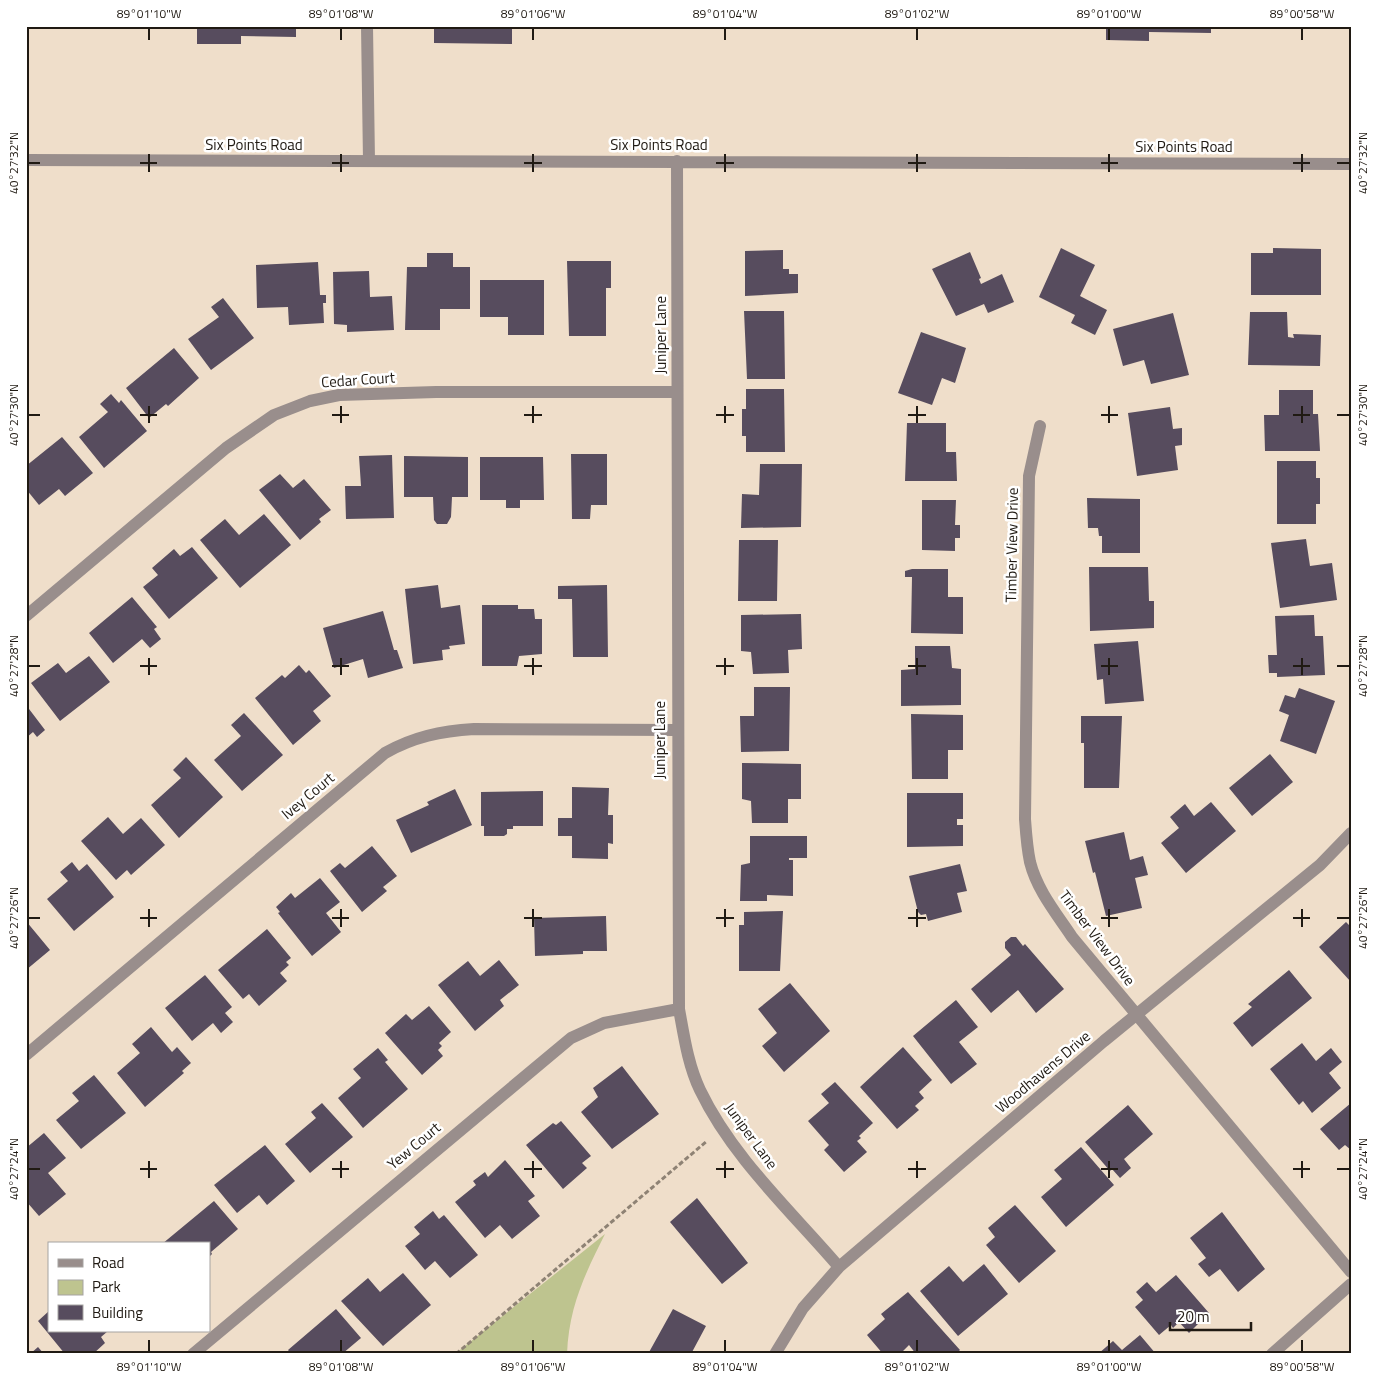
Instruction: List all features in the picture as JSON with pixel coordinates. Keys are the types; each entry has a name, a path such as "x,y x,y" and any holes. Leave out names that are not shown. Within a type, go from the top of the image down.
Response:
{"street":[{"path":"367,26 369,161"},
{"name":"Six Points Road","path":"26,160 1351,164"},
{"name":"Juniper Lane","path":"677,161 676,730 679,1009 690,1062 700,1090 722,1127 753,1169 839,1267"},
{"name":"Cedar Court","path":"26,616 226,448 274,415 310,401 339,395 436,392 677,392"},
{"name":"Timber View Drive","path":"1040,426 1029,476 1024,819 1030,862 1045,898 1072,937 1351,1272"},
{"name":"Ivey Court","path":"26,1055 385,753 403,743 448,731 474,729 676,730"},
{"name":"Woodhavens Drive","path":"775,1354 803,1308 839,1267 1137,1015 1320,865 1351,833"},
{"name":"Yew Court","path":"193,1354 571,1038 604,1023 679,1009"},
{"path":"1272,1354 1351,1284"}],"path":[{"path":"456,1354 722,1127"}],"green space":[{"path":"605,1234 590,1264 574,1306 567,1354 455,1354"}],"building":[{"path":"197,26 296,26 296,37 241,36 241,44 197,44"},
{"path":"434,26 512,26 512,44 434,43"},
{"path":"1106,26 1211,26 1211,33 1149,32 1149,41 1106,40"},
{"path":"1061,248 1095,265 1080,296 1107,310 1095,335 1071,323 1075,315 1039,297"},
{"path":"1273,248 1321,249 1321,295 1251,295 1251,253 1273,253"},
{"path":"783,250 783,269 789,269 789,274 798,274 798,293 745,296 745,251"},
{"path":"970,252 981,278 979,279 981,284 1002,274 1014,302 988,313 984,304 956,316 932,269"},
{"path":"427,253 453,253 453,267 470,267 470,309 440,309 440,330 405,330 407,267 427,267"},
{"path":"567,261 611,261 611,288 606,288 606,336 569,336"},
{"path":"318,262 320,295 326,295 326,303 323,303 324,323 289,325 288,307 257,308 256,265"},
{"path":"369,271 370,297 392,296 394,330 347,332 347,325 334,324 333,272"},
{"path":"480,280 544,280 544,335 508,335 508,317 480,317"},
{"path":"223,298 254,338 211,370 188,339 219,317 211,307"},
{"path":"744,311 784,311 785,379 747,379"},
{"path":"1250,312 1287,312 1288,337 1294,338 1293,334 1321,335 1320,366 1248,365"},
{"path":"1173,313 1189,375 1151,384 1144,360 1123,366 1113,329"},
{"path":"921,332 966,348 955,383 942,378 932,405 898,393"},
{"path":"174,348 199,378 168,406 166,404 149,418 126,388"},
{"path":"746,389 784,389 785,452 746,452 746,436 742,436 742,409 746,409"},
{"path":"1279,390 1313,390 1313,414 1318,414 1320,451 1265,451 1264,415 1279,415"},
{"path":"111,394 119,403 121,400 147,431 104,468 79,437 108,412 100,404"},
{"path":"1170,407 1173,429 1182,428 1182,445 1175,446 1178,470 1137,476 1128,413"},
{"path":"907,423 946,423 946,452 956,452 957,481 905,481"},
{"path":"62,437 93,473 65,496 59,489 39,505 26,489 26,466"},
{"path":"571,454 607,454 607,505 591,505 590,519 572,519"},
{"path":"392,455 394,518 346,519 345,486 361,486 359,456"},
{"path":"404,456 468,457 468,497 452,497 451,517 447,524 437,524 434,520 433,497 404,497"},
{"path":"480,457 543,457 544,500 520,500 520,508 506,508 506,500 480,500"},
{"path":"1277,461 1316,461 1316,478 1320,478 1320,504 1316,504 1316,524 1277,524"},
{"path":"760,464 802,464 801,527 741,528 742,494 759,495"},
{"path":"280,474 293,488 304,479 331,510 319,519 321,522 300,540 259,490"},
{"path":"1087,498 1140,499 1140,553 1102,553 1102,536 1099,536 1098,528 1088,528"},
{"path":"922,500 956,500 955,525 960,525 960,538 955,538 955,551 922,550"},
{"path":"264,514 291,545 240,588 200,540 225,519 239,535"},
{"path":"1306,539 1310,566 1332,563 1337,600 1280,608 1271,543"},
{"path":"739,540 778,540 777,601 738,601"},
{"path":"192,547 218,578 169,619 143,587 158,575 152,568 174,549 180,556"},
{"path":"1089,567 1148,567 1149,601 1154,601 1154,628 1090,631"},
{"path":"912,569 948,569 948,597 963,597 963,634 911,633 912,577 905,577 905,571"},
{"path":"438,585 441,608 460,605 465,644 449,646 450,649 442,650 443,660 413,664 405,589"},
{"path":"607,585 608,657 573,657 572,599 558,599 558,586"},
{"path":"132,597 157,627 154,629 161,639 150,648 142,639 113,663 89,633"},
{"path":"482,605 518,605 518,609 534,609 535,619 542,619 542,654 519,656 517,666 482,666"},
{"path":"383,611 394,650 397,650 403,668 368,678 363,659 334,668 323,628"},
{"path":"801,614 802,649 788,650 789,673 753,674 751,652 741,651 741,615"},
{"path":"1314,615 1315,636 1323,636 1325,675 1277,677 1277,673 1269,673 1268,655 1277,655 1275,616"},
{"path":"1138,641 1144,701 1105,704 1103,679 1097,680 1094,644"},
{"path":"915,646 950,646 952,668 961,669 961,705 901,706 901,670 915,669"},
{"path":"89,656 110,682 60,721 31,683 58,663 66,673"},
{"path":"299,665 306,673 309,670 331,696 313,711 321,721 293,745 255,698 282,675 285,678"},
{"path":"754,687 790,687 789,751 741,752 740,716 754,716"},
{"path":"1299,688 1335,701 1316,754 1280,741 1289,715 1279,711 1285,695 1295,698"},
{"path":"26,705 45,730 37,737 33,732 26,738"},
{"path":"244,713 283,755 242,791 214,760 241,736 231,725"},
{"path":"911,714 963,715 963,750 948,750 948,779 912,779"},
{"path":"1081,716 1122,716 1119,788 1084,788 1084,743 1081,743"},
{"path":"1270,754 1293,782 1252,816 1229,788"},
{"path":"186,757 223,797 179,838 151,805 181,778 173,770"},
{"path":"742,763 801,764 801,799 788,799 788,823 752,823 751,801 742,799"},
{"path":"572,787 609,788 608,815 613,815 613,844 608,843 608,859 572,858 572,836 558,836 558,818 572,818"},
{"path":"455,789 472,825 411,853 396,820 429,805 427,802"},
{"path":"543,791 543,826 513,826 513,829 507,829 507,834 504,836 484,836 484,826 481,826 481,792"},
{"path":"907,793 963,793 963,819 957,819 957,825 963,825 963,846 907,847"},
{"path":"1211,802 1236,831 1186,873 1161,843 1179,828 1170,817 1185,804 1194,816"},
{"path":"108,817 123,834 141,818 165,845 131,875 127,870 116,880 81,841"},
{"path":"1124,832 1130,860 1143,856 1148,875 1135,878 1142,908 1106,916 1085,841"},
{"path":"750,836 807,836 807,858 789,858 789,860 793,860 793,896 767,895 767,901 740,901 741,865 750,863"},
{"path":"372,846 397,876 383,887 387,891 362,912 330,871 340,863 345,868"},
{"path":"72,862 79,871 87,864 114,897 74,931 47,899 68,881 60,872"},
{"path":"960,864 967,891 957,893 962,912 928,921 926,914 921,915 918,912 909,876"},
{"path":"320,878 340,902 326,913 341,932 312,956 278,913 280,912 276,907 291,893 295,898"},
{"path":"783,911 780,971 739,971 739,925 744,925 744,912"},
{"path":"606,916 607,951 583,951 583,954 535,956 534,918"},
{"path":"26,921 50,950 26,970"},
{"path":"1346,922 1351,927 1351,982 1319,947"},
{"path":"267,929 291,958 286,962 289,965 280,973 287,981 259,1006 249,994 243,999 218,970"},
{"path":"1011,937 1016,937 1023,946 1025,944 1064,989 1036,1013 1018,990 991,1013 971,989 1011,955 1005,948 1005,942"},
{"path":"499,960 519,985 500,1000 504,1006 475,1031 438,985 468,961 480,976"},
{"path":"1289,970 1312,998 1252,1047 1233,1023 1252,1007 1248,1004"},
{"path":"205,975 232,1007 225,1013 233,1022 221,1033 213,1023 192,1041 165,1008"},
{"path":"790,983 830,1031 784,1072 762,1046 777,1033 758,1009"},
{"path":"956,1000 978,1027 959,1042 977,1064 951,1084 913,1036"},
{"path":"429,1006 451,1032 439,1043 442,1046 438,1050 443,1056 422,1075 385,1033 406,1014 412,1020"},
{"path":"151,1027 172,1052 177,1047 191,1063 182,1071 184,1073 145,1107 117,1073 140,1053 132,1044"},
{"path":"1302,1043 1316,1061 1331,1048 1342,1062 1329,1073 1341,1088 1312,1113 1303,1101 1299,1105 1270,1069"},
{"path":"903,1047 932,1080 919,1092 924,1098 915,1106 919,1110 897,1129 860,1087"},
{"path":"378,1048 388,1060 385,1062 408,1089 363,1128 338,1098 361,1078 353,1069"},
{"path":"622,1066 659,1114 612,1149 581,1112 598,1097 593,1088"},
{"path":"94,1075 126,1113 81,1149 56,1120 79,1101 72,1093"},
{"path":"835,1082 873,1123 859,1136 861,1138 857,1141 867,1152 844,1172 824,1150 829,1145 808,1121 829,1103 821,1094"},
{"path":"322,1103 353,1137 310,1173 285,1144 316,1118 311,1112"},
{"path":"1351,1103 1351,1150 1345,1145 1339,1150 1320,1129"},
{"path":"1128,1105 1153,1134 1124,1159 1131,1168 1120,1178 1112,1169 1110,1171 1085,1142"},
{"path":"561,1121 591,1156 582,1163 587,1168 563,1189 526,1145 553,1123 556,1125"},
{"path":"44,1133 66,1158 48,1173 66,1194 39,1216 26,1201 26,1148"},
{"path":"265,1145 295,1181 267,1205 259,1195 237,1213 214,1185"},
{"path":"1081,1147 1114,1185 1066,1227 1041,1197 1062,1179 1054,1170"},
{"path":"505,1160 535,1196 528,1201 540,1216 512,1239 500,1225 485,1238 455,1202 476,1185 473,1181 485,1172 488,1177"},
{"path":"697,1198 748,1263 722,1284 670,1222"},
{"path":"214,1201 238,1229 211,1252 210,1256 210,1242 164,1242"},
{"path":"1015,1205 1056,1251 1019,1283 986,1245 995,1237 988,1228"},
{"path":"433,1211 439,1219 444,1215 478,1255 450,1278 435,1261 425,1270 405,1246 420,1234 414,1227"},
{"path":"1222,1212 1265,1269 1238,1292 1220,1269 1209,1277 1198,1264 1206,1258 1190,1238"},
{"path":"984,1264 1008,1294 958,1336 920,1291 949,1266 963,1282"},
{"path":"403,1273 431,1305 383,1346 341,1301 368,1278 380,1292"},
{"path":"1176,1275 1209,1313 1189,1333 1179,1322 1173,1328 1171,1325 1159,1335 1135,1307 1143,1300 1136,1292 1147,1282 1156,1292"},
{"path":"908,1292 960,1350 956,1354 916,1354 909,1345 900,1354 883,1354 867,1335 885,1319 881,1314"},
{"path":"336,1309 361,1338 342,1354 291,1354 288,1350"},
{"path":"673,1309 706,1326 691,1354 648,1354"},
{"path":"48,1312 48,1332 107,1332 101,1337 105,1343 93,1354 65,1354 38,1321"},
{"path":"1140,1335 1156,1354 1098,1354 1113,1341 1122,1350"},
{"path":"38,1347 44,1354 30,1354"}]}
